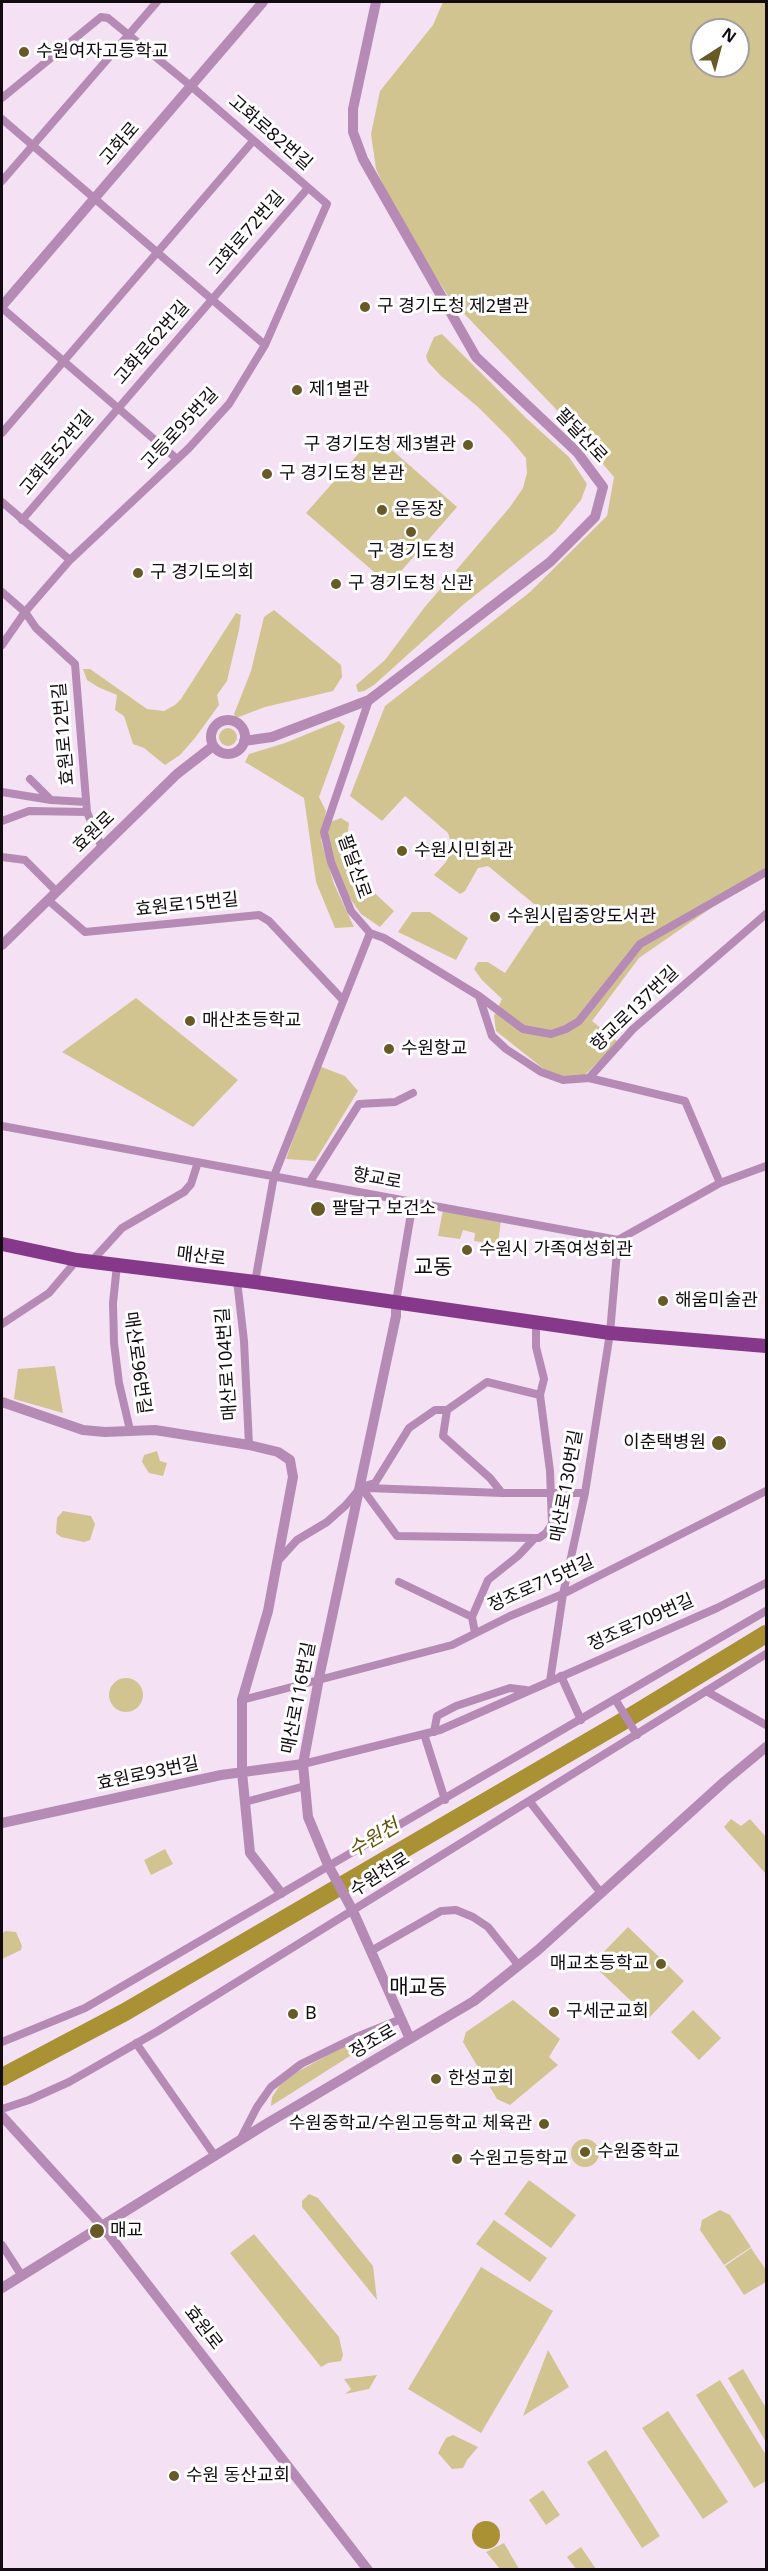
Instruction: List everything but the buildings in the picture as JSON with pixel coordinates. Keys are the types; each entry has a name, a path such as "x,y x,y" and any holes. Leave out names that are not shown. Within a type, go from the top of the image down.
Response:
{"main road":[{"name":"매산로","path":"2,1244 84,1261 255,1282 610,1333 766,1346"}],"street":[{"path":"2,181 157,2"},
{"name":"고화로","path":"2,307 263,2"},
{"name":"팔달산로","path":"376,2 353,109 353,132 363,159 476,357 577,452 603,487 595,517 550,562 369,700 324,832 331,862 351,911 370,933 384,938 479,996 523,1029 551,1034 579,1021 640,944 766,872"},
{"name":"고화로82번길","path":"2,98 101,17 108,18 191,86 327,204"},
{"name":"고화로72번길","path":"2,119 265,345"},
{"path":"2,433 253,141"},
{"name":"고화로72번길","path":"211,300 308,188"},
{"name":"고등로95번길","path":"2,645 25,612 70,560 177,459 229,404 265,345 327,204"},
{"name":"고화로62번길","path":"117,408 211,300"},
{"name":"고화로62번길","path":"2,307 177,459"},
{"name":"고화로52번길","path":"22,520 117,408"},
{"name":"고화로52번길","path":"2,502 70,560"},
{"name":"효원로12번길","path":"2,592 25,612 36,628 75,664 87,812 102,849"},
{"path":"213,746 219,753 231,755 241,749 244,741 272,737 369,700"},
{"name":"효원로","path":"2,945 177,774 213,746 210,739 213,728 227,720 233,721 242,727 244,741"},
{"name":"효원로12번길","path":"30,779 51,800 86,802"},
{"path":"2,792 51,800"},
{"path":"2,821 29,811 87,812"},
{"path":"2,856 25,860 56,891"},
{"name":"효원로15번길","path":"48,900 86,932 259,915 269,921 342,999"},
{"name":"향교로137번길","path":"720,1183 685,1101 589,1078 633,1029 766,915"},
{"path":"255,1282 274,1176 370,933"},
{"path":"479,996 492,1036 506,1049 541,1072 562,1080 589,1078"},
{"path":"309,1183 359,1104 395,1102 413,1093"},
{"name":"향교로","path":"2,1126 618,1240"},
{"path":"2,1324 49,1293 122,1228 184,1192 191,1184 198,1162"},
{"path":"618,1240 720,1183 766,1166"},
{"path":"396,1302 413,1202"},
{"name":"매산로130번길","path":"550,1681 563,1594 585,1493 610,1333 618,1240"},
{"name":"매산로96번길","path":"117,1265 113,1303 114,1343 130,1430"},
{"name":"매산로104번길","path":"237,1280 244,1341 249,1445"},
{"name":"매산로116번길","path":"396,1302 396,1316 318,1682 303,1764 308,1817 330,1869 372,1951 410,2039"},
{"path":"361,1487 397,1536 539,1538 552,1524 549,1493 550,1471 540,1395 543,1379 536,1347 536,1321"},
{"path":"281,1893 250,1853 242,1772 242,1700 268,1611 277,1562 297,1540 327,1522 361,1487 375,1483 409,1428 435,1410 447,1410 487,1382 540,1395"},
{"name":"매산로96번길","path":"2,1402 83,1430 155,1430 278,1452 290,1460 293,1477 277,1562"},
{"path":"447,1410 443,1436 490,1478 502,1493"},
{"path":"361,1487 502,1493 585,1493"},
{"name":"정조로715번길","path":"242,1700 318,1682 452,1645 563,1594 766,1491"},
{"path":"475,1633 472,1617 488,1580 518,1556 535,1538"},
{"path":"399,1581 472,1617"},
{"name":"정조로709번길","path":"303,1764 429,1733 766,1583"},
{"name":"수원천로","path":"2,2042 85,2008 281,1893 330,1869 766,1611"},
{"name":"수원천로","path":"2,2109 69,2082 136,2043 351,1908 530,1802 766,1654"},
{"path":"561,1676 581,1720"},
{"name":"정조로709번길","path":"429,1733 437,1716 456,1706 510,1688 528,1690"},
{"path":"706,1690 766,1725"},
{"path":"615,1699 638,1735"},
{"path":"429,1733 445,1800"},
{"name":"정조로","path":"2,2288 240,2140 474,2001 519,1966 766,1747"},
{"name":"효원로93번길","path":"2,1823 242,1772 303,1764"},
{"path":"245,1802 305,1786"},
{"path":"530,1802 601,1893"},
{"path":"372,1951 441,1911 456,1910 488,1927 519,1966"},
{"name":"정조로","path":"240,2140 271,2087 301,2064 354,2038 401,2019"},
{"path":"136,2043 215,2156"},
{"name":"효원로","path":"2,2116 103,2227 368,2570"},
{"path":"2,2245 22,2276"}],"shaded area":[{"path":"443,2 766,2 766,870 639,958 592,1021 617,1041 581,1079 564,1077 545,1070 496,1031 494,1016 502,999 474,969 478,962 488,962 505,973 545,913 488,866 478,868 465,891 460,894 434,875 446,862 450,852 451,843 448,833 405,796 382,821 350,796 385,706 530,592 607,516 614,477 554,407 450,299 397,216 376,169 371,134 380,91 433,25"},
{"path":"442,334 526,418 569,457 587,484 581,500 555,532 464,604 374,685 358,692 356,685 385,660 424,608 510,507 523,488 527,473 526,458 509,438 428,362 426,356 434,337"},
{"name":"운동장","path":"375,435 457,507 389,585 306,513"},
{"path":"274,610 341,665 342,677 333,691 265,707 236,718 234,714 251,671 264,617"},
{"path":"236,613 241,615 239,630 227,681 217,695 219,705 180,755 165,765 144,748 133,744 124,716 115,710 117,695 87,680 83,669 90,669 147,709 164,711 181,699"},
{"path":"339,721 345,726 319,797 326,811 321,840 334,884 354,927 335,928 316,882 304,798 245,762 249,754 285,743"},
{"path":"228,728 234,731 237,737 234,743 228,746 222,743 219,737 222,731"},
{"path":"341,818 349,823 346,845 356,876 394,911 380,927 361,914 349,897 333,858 326,832 330,822"},
{"path":"412,912 430,912 468,938 456,960 398,932"},
{"path":"136,998 238,1080 193,1127 62,1052"},
{"path":"319,1066 345,1076 358,1091 315,1161 286,1159"},
{"path":"443,1210 501,1220 498,1244 474,1241 475,1233 463,1230 460,1239 438,1236"},
{"path":"55,1366 63,1413 14,1399 18,1369"},
{"path":"157,1451 160,1461 167,1463 163,1476 149,1473 142,1462 144,1455"},
{"path":"63,1511 91,1516 95,1524 90,1540 84,1542 61,1537 56,1533 57,1518"},
{"path":"126,1678 138,1683 143,1695 138,1707 126,1712 114,1707 109,1695 114,1683"},
{"path":"731,1819 741,1826 750,1819 766,1837 766,1874 724,1827"},
{"path":"165,1849 173,1864 151,1875 144,1860"},
{"path":"628,1927 684,1981 649,2018 592,1964"},
{"path":"16,1932 22,1946 21,1950 2,1959 2,1933"},
{"path":"513,2000 560,2039 549,2057 558,2065 510,2105 497,2099 463,2042 466,2032"},
{"path":"693,2010 721,2038 699,2060 671,2032"},
{"path":"383,2029 388,2032 271,2106 272,2097 280,2085 297,2072 355,2040"},
{"path":"585,2139 595,2143 599,2153 595,2163 585,2167 575,2163 571,2153 575,2143"},
{"path":"529,2180 576,2215 551,2248 504,2214"},
{"path":"309,2194 318,2198 373,2266 377,2300 302,2207 302,2201"},
{"path":"720,2210 730,2215 751,2247 724,2265 700,2230 702,2220"},
{"path":"494,2220 547,2258 530,2282 476,2244"},
{"path":"254,2234 339,2337 343,2355 341,2361 328,2363 321,2367 230,2253"},
{"path":"751,2248 766,2270 766,2282 744,2295 725,2266"},
{"path":"481,2267 553,2311 481,2433 408,2389"},
{"path":"548,2350 569,2387 523,2416"},
{"path":"743,2369 766,2408 766,2442 728,2378"},
{"path":"377,2375 369,2389 345,2394 351,2389 344,2379"},
{"path":"720,2380 766,2455 766,2481 754,2488 696,2395"},
{"path":"668,2411 728,2502 703,2519 642,2428"},
{"path":"453,2435 478,2447 463,2468 452,2469 438,2453 446,2438"},
{"path":"606,2450 660,2536 642,2548 587,2462"},
{"path":"543,2490 560,2515 546,2525 529,2500"},
{"path":"486,2521 496,2525 500,2535 496,2545 486,2549 476,2545 472,2535 476,2525"},
{"path":"504,2543 519,2569 500,2569 486,2552"},
{"path":"581,2547 596,2569 576,2569 567,2557"}],"waterway":[{"name":"수원천","path":"2,2077 125,2012 620,1723 766,1634"}],"place":[{"name":"수원여자고등학교","path":"24,52"},
{"name":"구 경기도청 제2별관","path":"365,307"},
{"name":"제1별관","path":"297,390"},
{"name":"구 경기도청 제3별관","path":"468,445"},
{"name":"구 경기도청 본관","path":"267,474"},
{"name":"운동장","path":"382,510"},
{"name":"구 경기도청","path":"411,532"},
{"name":"구 경기도의회","path":"138,573"},
{"name":"구 경기도청 신관","path":"336,584"},
{"name":"수원시민회관","path":"402,851"},
{"name":"수원시립중앙도서관","path":"495,917"},
{"name":"매산초등학교","path":"190,1021"},
{"name":"수원항교","path":"389,1049"},
{"name":"팔달구 보건소","path":"318,1209"},
{"name":"수원시 가족여성회관","path":"467,1250"},
{"name":"해움미술관","path":"663,1301"},
{"name":"이춘택병원","path":"719,1443"},
{"name":"매교초등학교","path":"661,1964"},
{"name":"구세군교회","path":"554,2012"},
{"name":"B","path":"293,2014"},
{"name":"한성교회","path":"436,2079"},
{"name":"수원중학교/수원고등학교 체육관","path":"544,2124"},
{"name":"수원중학교","path":"585,2152"},
{"name":"수원고등학교","path":"457,2159"},
{"name":"매교","path":"97,2231"},
{"name":"수원 동산교회","path":"174,2476"}],"district":[{"name":"교동","path":"433,1268"},
{"name":"매교동","path":"418,1988"}]}
